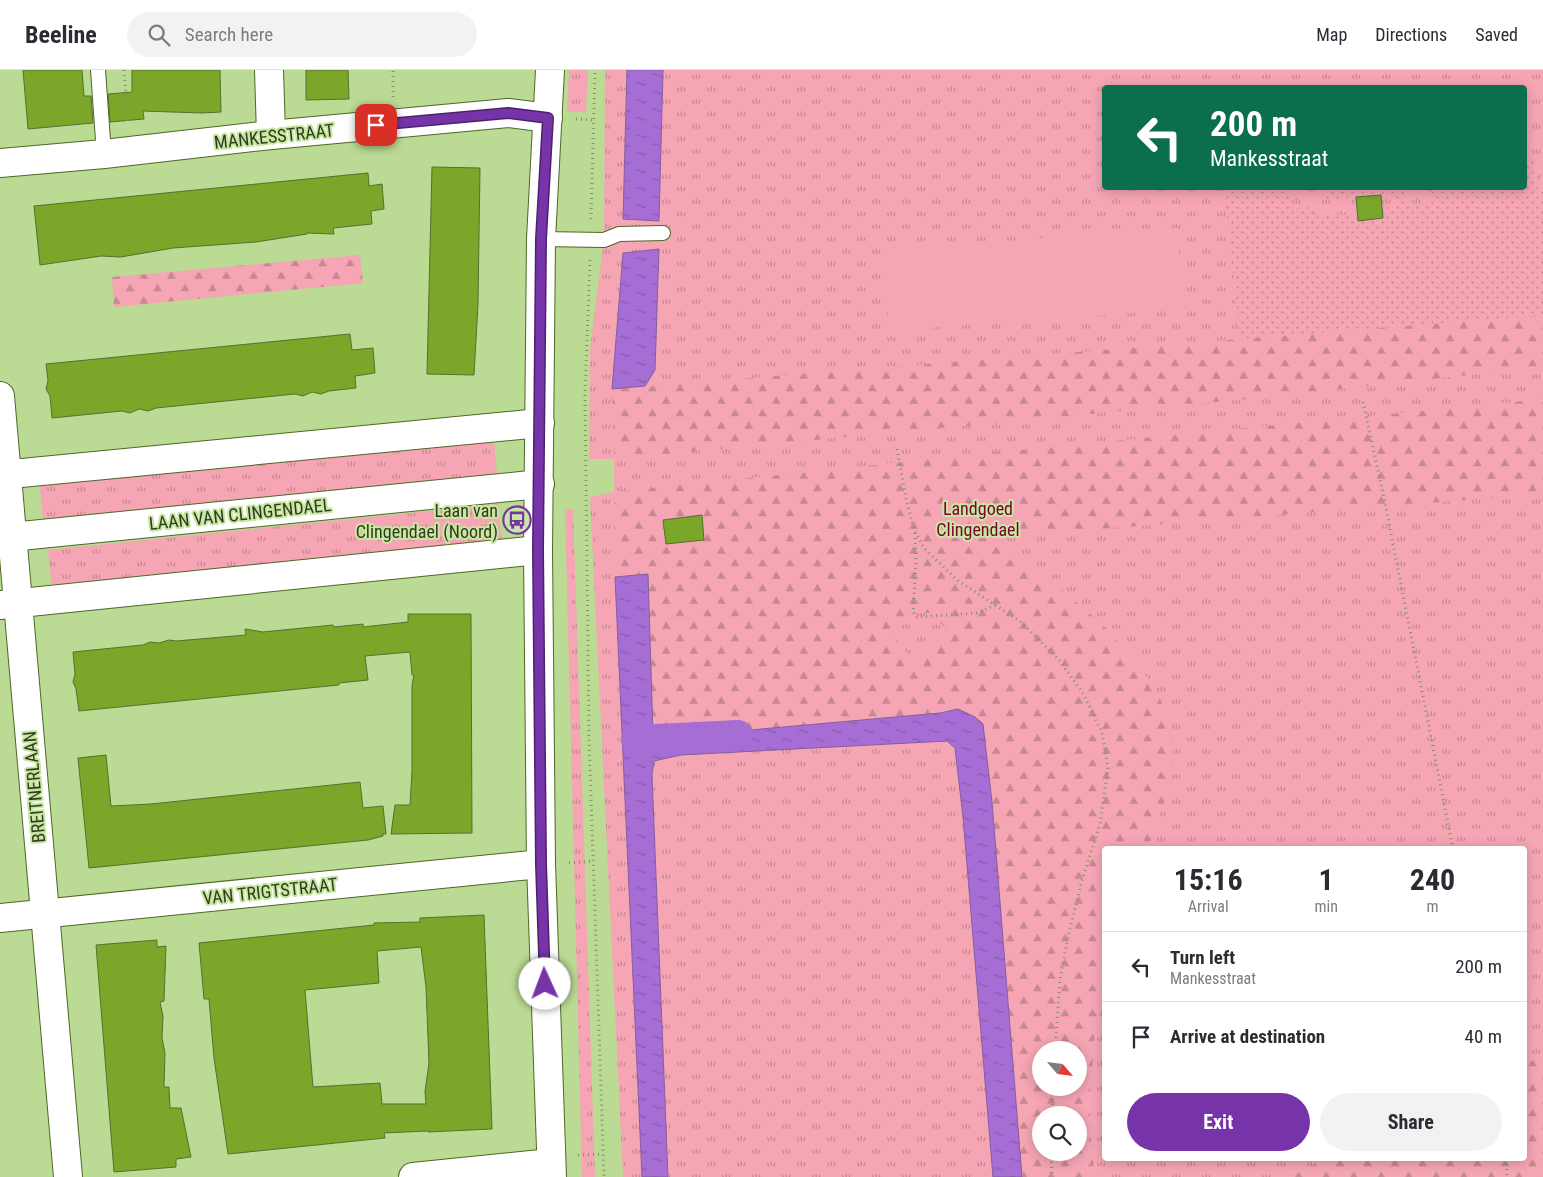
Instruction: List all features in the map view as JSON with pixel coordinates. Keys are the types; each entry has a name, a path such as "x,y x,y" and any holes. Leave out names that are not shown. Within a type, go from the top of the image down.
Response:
{"street":[{"path":"269,70 271,135"},
{"path":"413,1177 551,1170 541,864 538,550 541,239 550,70"},
{"name":"MANKESSTRAAT","path":"0,163 117,153 271,135 508,113 548,118"},
{"name":"BREITNERLAAN","path":"0,396 9,604 45,914 68,1177"},
{"path":"3,475 540,423"},
{"name":"LAAN VAN CLINGENDAEL","path":"6,538 540,484"},
{"path":"9,604 538,550"},
{"name":"VAN TRIGTSTRAAT","path":"0,918 541,864"}],"lane":[{"path":"98,70 117,153"},
{"path":"541,239 604,240 619,234 663,233"}],"path":[{"path":"117,153 124,70"},
{"path":"596,70 585,395 589,738 604,1177"},
{"path":"1363,402 1383,493 1452,846"},
{"path":"897,449 907,503 915,532 916,564 913,611 916,617 977,613 995,605"},
{"path":"915,532 925,550 957,580 1021,622 1059,660 1084,695 1102,733 1108,768 1100,824 1082,880 1060,979 1056,1041"},
{"path":"1051,1161 1052,1177"},
{"path":"1506,1161 1507,1177"}],"green space":[{"path":"569,70 588,70 586,112 567,112"},
{"name":"Landgoed Clingendael","path":"605,70 627,70 623,218 658,220 663,70 1543,70 1543,1177 623,1177 590,497 614,492 614,459 589,459 590,350 604,240","holes":["657,250 655,370 612,389 623,253"]},
{"path":"1535,158 1539,192 1543,192 1543,315 1240,339 1224,190 1290,190 1292,209 1313,207 1315,217 1357,213 1358,221 1383,218 1382,208 1397,206 1396,193 1325,200 1325,190 1405,190 1407,205 1433,202 1432,190 1527,190 1527,159"},
{"path":"1177,228 1183,309 889,331 884,250"},
{"path":"360,255 363,283 114,307 112,277"},
{"path":"1543,315 1543,367 1248,399 614,459 612,389"},
{"path":"1543,399 1543,494 998,537 1101,623 1133,657 1156,690 1170,721 1173,755 1170,785 1149,846 1102,846 1102,1000 1095,1032 1090,1095 1091,1143 1095,1177 1022,1177 992,802 983,724 958,709 940,713 761,729 661,741 653,735 648,574 615,577 614,492","holes":["910,613 931,613 946,629 914,661 890,632"]},
{"path":"493,432 497,474 43,519 39,477"},
{"path":"498,504 502,544 52,591 48,550"},
{"path":"565,509 573,509 595,1177 582,1177"},
{"path":"1543,1056 1543,1177 1290,1177 1322,1161 1527,1161 1527,1063"}],"water":[{"path":"627,70 663,70 659,221 623,219"},
{"path":"659,249 655,370 645,386 612,389 623,253"},
{"path":"648,574 653,735 661,741 761,729 940,713 958,709 975,717 983,724 992,802 1022,1177 993,1177 963,817 955,748 947,741 681,755 654,761 652,775 668,1177 642,1177 615,577"}],"building":[{"path":"23,70 82,70 84,96 91,96 93,123 28,129"},
{"path":"132,70 220,70 221,112 143,111 144,119 110,122 108,94 132,92"},
{"path":"306,70 348,70 349,99 306,100"},
{"path":"432,167 480,168 478,304 474,375 427,374"},
{"path":"368,173 369,186 382,184 384,209 371,211 372,224 333,228 334,234 307,233 256,242 173,248 121,257 101,256 40,265 34,206"},
{"path":"1381,195 1383,218 1358,221 1356,197"},
{"path":"350,334 352,350 373,348 375,373 355,376 356,388 329,391 321,394 312,392 303,396 295,394 156,408 148,411 139,409 130,413 122,411 52,418 50,396 46,389 48,381 46,364"},
{"path":"702,515 704,540 666,544 663,520"},
{"path":"408,614 471,614 472,833 391,834 395,805 410,805 412,685 414,675 412,675 410,652 365,656 368,680 339,683 339,685 79,711 76,689 73,682 75,674 73,652 143,645 150,642 159,643 169,640 246,635 245,629 263,632 333,625 334,627 363,624 363,627 408,622"},
{"path":"106,755 111,806 151,804 360,782 363,808 383,806 386,834 368,840 89,868 78,758"},
{"path":"484,915 492,1129 384,1133 385,1138 228,1154 214,1058 209,999 204,999 199,943 374,925 374,923 420,922 420,918","holes":["421,947 426,987 429,1063 425,1092 426,1104 382,1104 380,1083 313,1087 305,990 379,983 377,951"]},
{"path":"157,940 157,947 166,946 164,1001 160,1002 163,1016 162,1038 165,1053 164,1087 169,1087 170,1108 181,1108 191,1157 176,1159 176,1167 114,1172 96,945"}],"waterway":[{"path":"636,740 738,735"}],"place":[{"name":"Laan van Clingendael (Noord)","path":"517,520"}],"route":[{"path":"376,125 508,113 548,118 541,239 538,550 541,864 545,984"}]}
